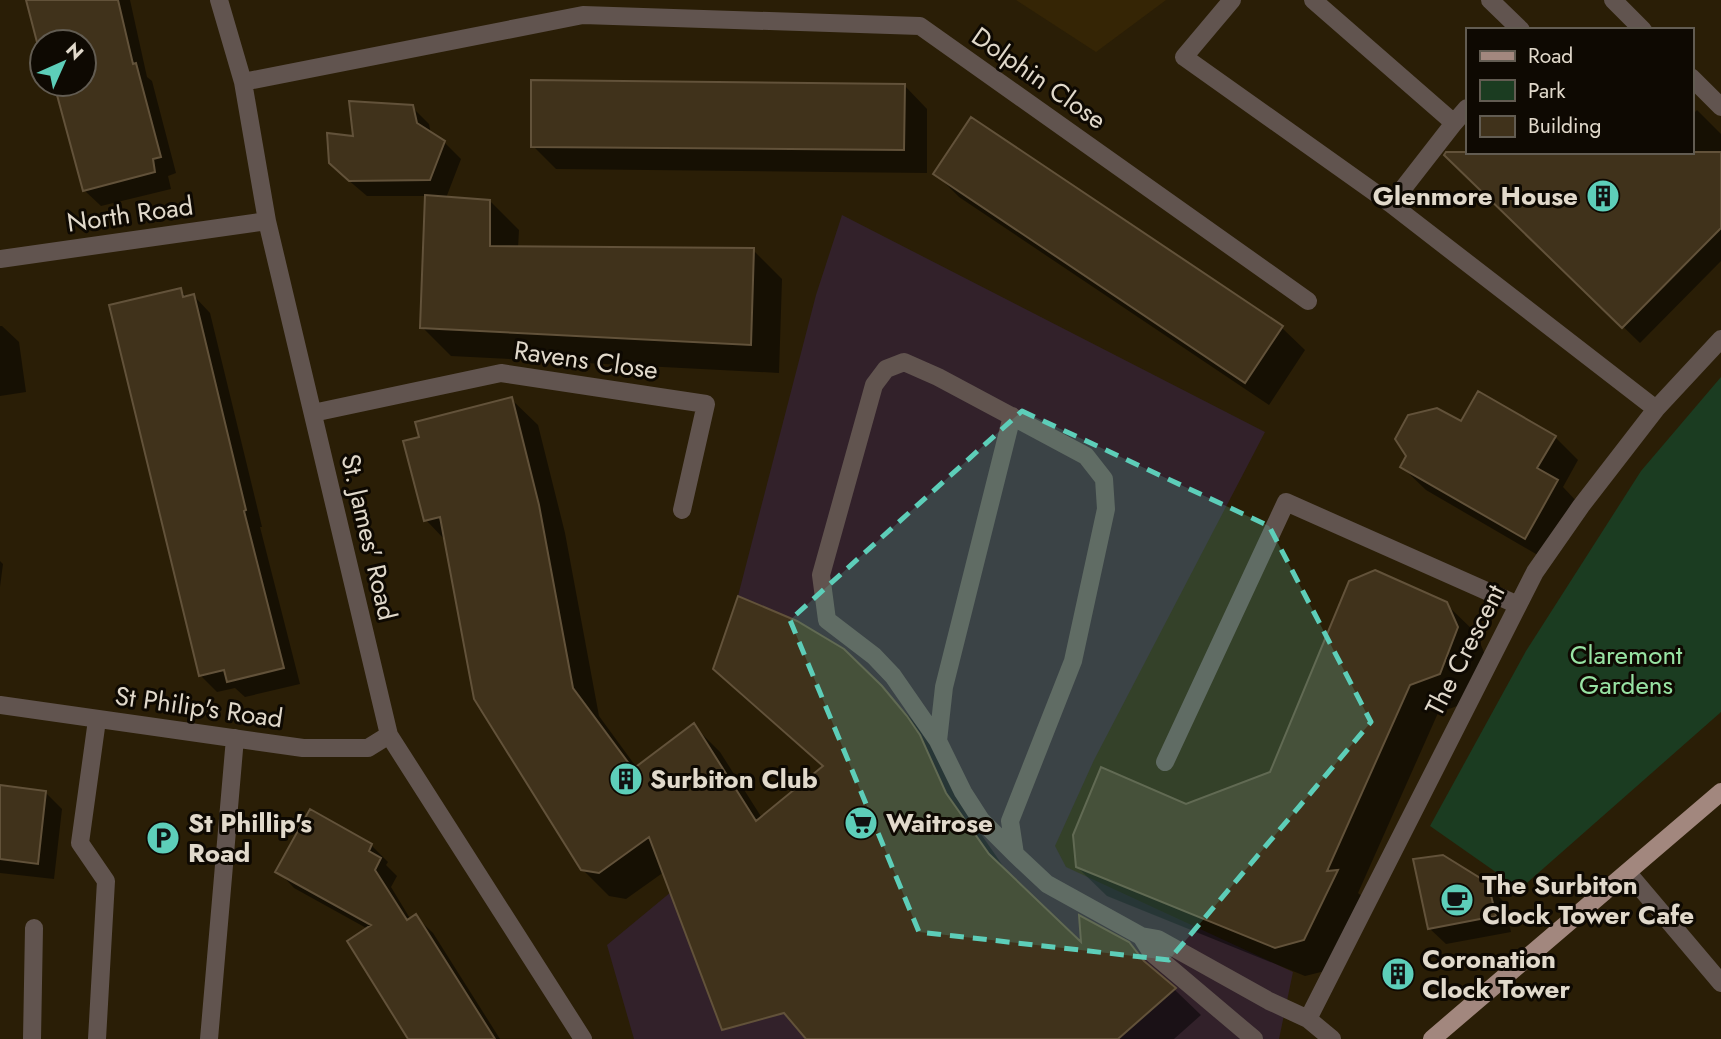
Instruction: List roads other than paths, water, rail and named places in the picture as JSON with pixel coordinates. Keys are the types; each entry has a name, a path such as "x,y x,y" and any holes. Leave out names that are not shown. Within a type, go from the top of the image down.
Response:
{"main road":[{"path":"1432,1039 1721,792"}],"street":[{"name":"St. James' Road","path":"219,0 243,82 267,221 389,735 583,1039"},
{"path":"1232,0 1184,57 1391,204 1656,409"},
{"path":"1312,0 1454,123"},
{"path":"1490,0 1519,28"},
{"path":"1613,0 1641,28"},
{"name":"Dolphin Close","path":"243,82 583,15 920,26 1308,301"},
{"path":"1693,79 1721,107"},
{"path":"1391,204 1466,109"},
{"name":"North Road","path":"0,259 267,221"},
{"name":"The Crescent","path":"1307,1019 1535,572 1581,506 1656,409 1721,339"},
{"path":"1015,854 1010,821 1073,661 1106,509 1104,478 1086,456 938,377 904,362 886,369 874,385 821,575 827,620 874,656 892,676 938,741 981,820 1015,854 1047,884 1141,936 1157,939 1307,1019 1332,1039"},
{"name":"Ravens Close","path":"313,413 500,373 706,404 682,510"},
{"path":"938,741 944,687 1012,416"},
{"path":"1165,762 1286,502 1518,605"},
{"name":"St Philip's Road","path":"0,705 303,748 368,748 389,735"},
{"path":"97,720 80,843 106,881 97,1039"},
{"path":"209,1039 235,738"},
{"path":"1628,873 1721,983"},
{"path":"32,1039 34,928"},
{"path":"1141,936 1151,951 1254,1039"}],"place":[{"name":"Glenmore House","path":"1603,196"},
{"name":"Surbiton Club","path":"626,779"},
{"name":"Waitrose","path":"861,823"},
{"name":"St Phillip's Road","path":"163,838"},
{"name":"The Surbiton Clock Tower Cafe","path":"1457,900"},
{"name":"Coronation Clock Tower","path":"1398,974"}],"park label":[{"name":"Claremont Gardens","path":"1626,670"}]}
